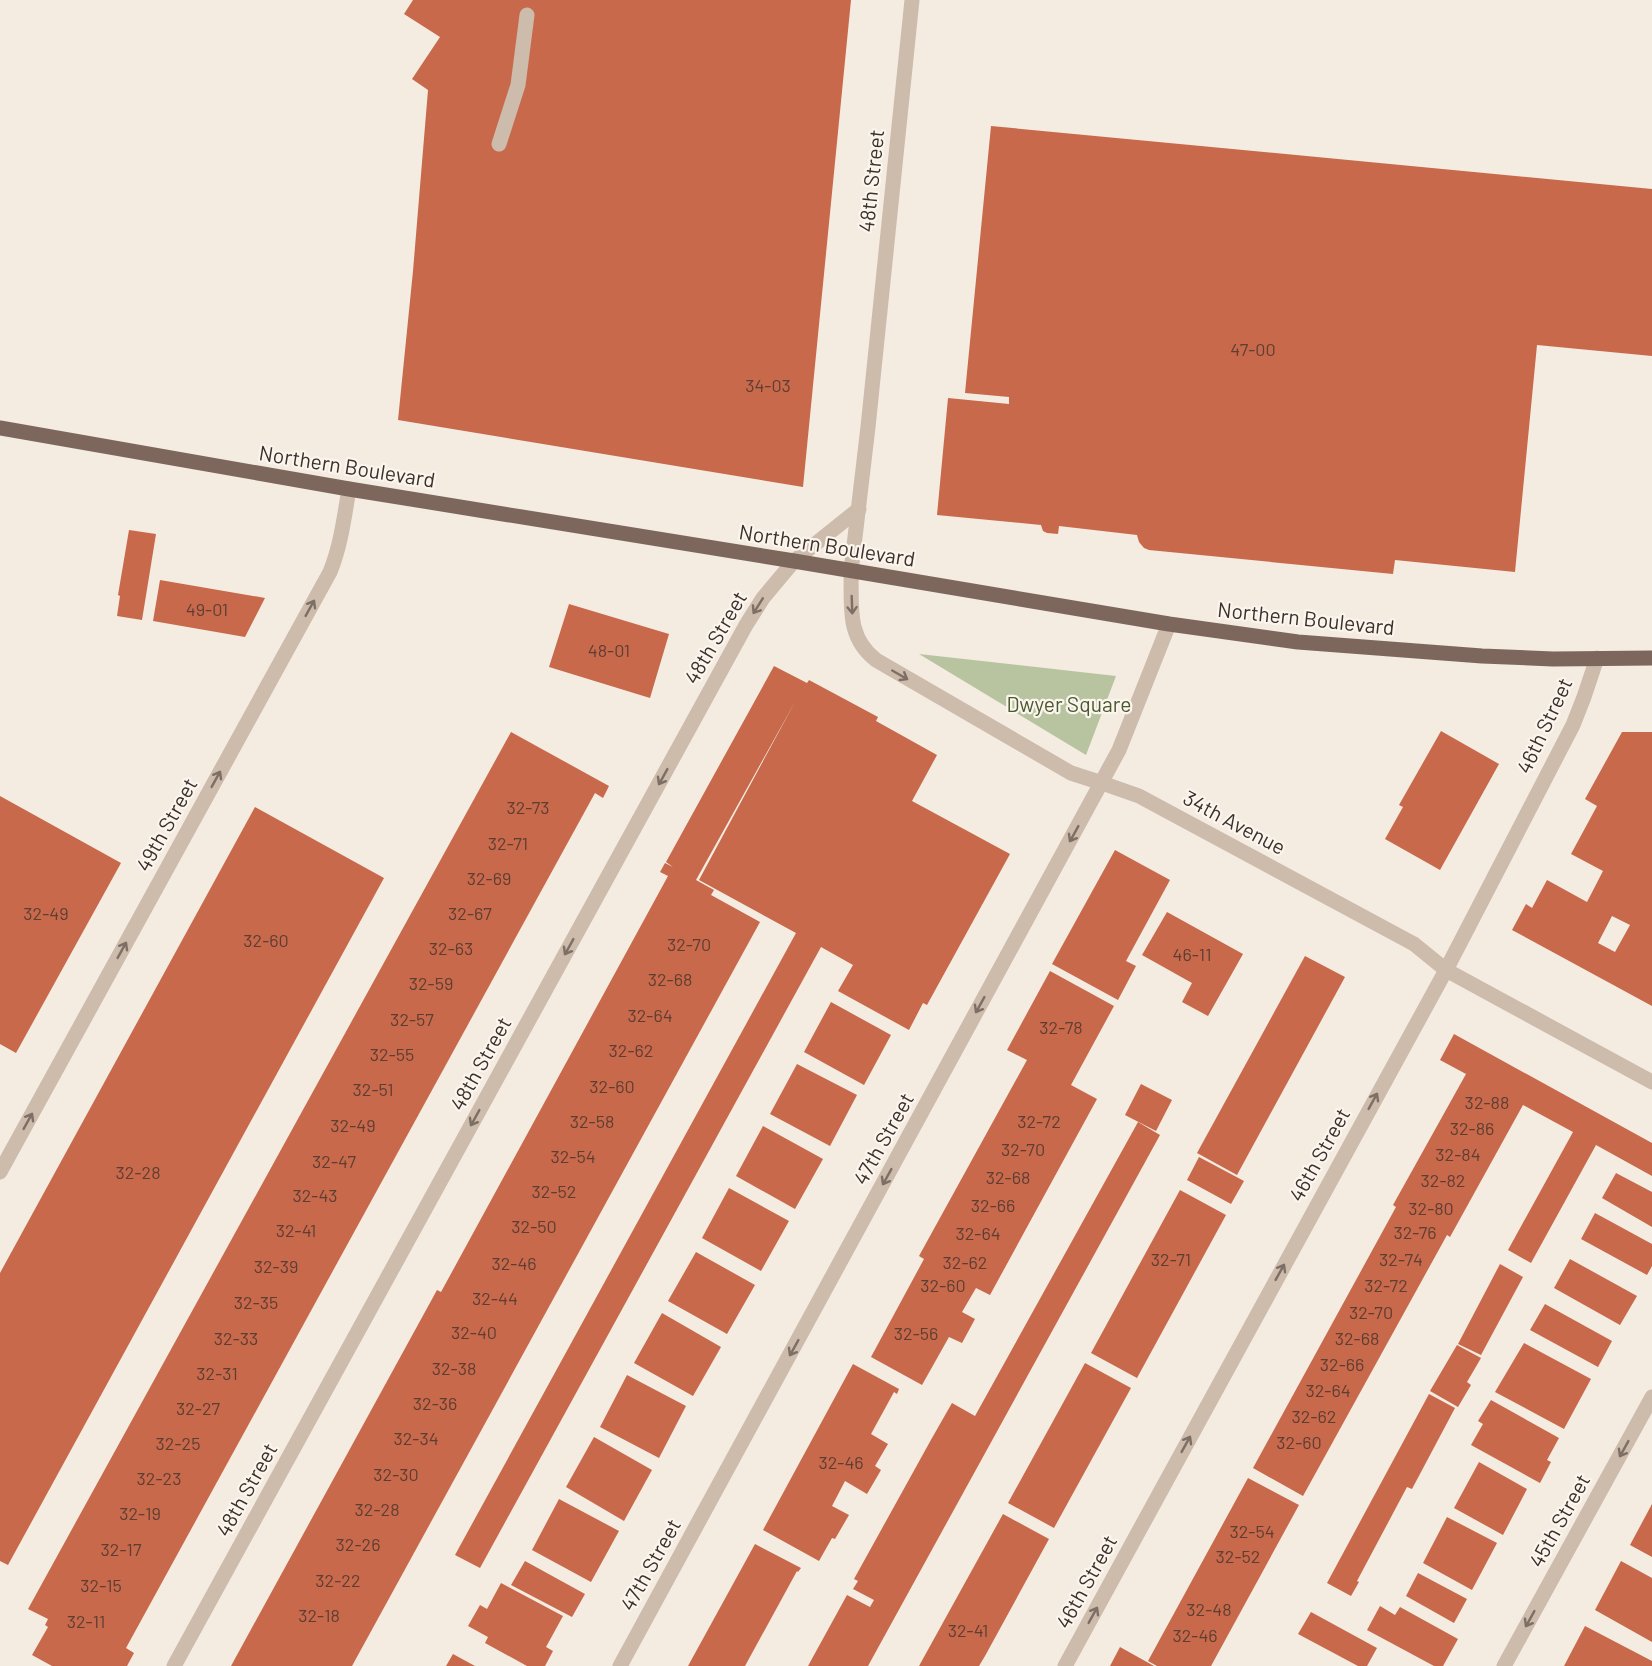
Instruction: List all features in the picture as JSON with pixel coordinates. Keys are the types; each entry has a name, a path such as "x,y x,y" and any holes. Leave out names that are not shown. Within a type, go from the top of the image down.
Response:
{"main road":[{"name":"Northern Boulevard","path":"0,428 349,489 1168,624 1298,642 1362,648 1482,656 1652,658"}],"street":[{"name":"48th Street","path":"851,571 912,0"},
{"path":"499,144 518,84 527,15"},
{"name":"49th Street","path":"0,1172 330,572 339,545 349,489"},
{"name":"48th Street","path":"174,1666 746,625 763,598 794,561 859,509"},
{"name":"34th Avenue","path":"851,571 852,624 856,638 865,652 886,666 1071,772 1139,796 1414,944 1446,970 1652,1082"},
{"name":"47th Street","path":"620,1666 1102,783 1125,738 1168,624"},
{"name":"46th Street","path":"1065,1666 1446,970 1573,725 1597,658"},
{"name":"45th Street","path":"1504,1666 1652,1397"}],"green space":[{"name":"Dwyer Square","path":"919,654 1107,675 1116,676 1086,755"}],"building":[{"path":"413,0 851,0 803,487 398,420 428,90 412,79 440,37 404,14"},
{"path":"991,126 1652,189 1652,356 1537,345 1515,572 1395,560 1393,574 1149,550 1139,542 1137,535 1059,526 1058,534 1047,533 1043,531 1041,525 937,515 948,398 1009,404 1009,397 965,393"},
{"path":"129,530 156,534 142,620 117,616 120,596 118,595"},
{"path":"160,580 265,598 245,637 153,621"},
{"path":"569,604 669,634 650,698 549,667"},
{"path":"774,666 807,683 809,680 878,717 876,721 937,755 912,801 1010,854 927,1005 923,1003 909,1030 838,991 853,965 821,947 480,1568 455,1555 796,933 699,880 796,700 696,880 714,890 711,895 760,922 352,1666 231,1666 437,1290 441,1292 668,876 660,872 665,863 673,867 666,862"},
{"path":"1441,731 1499,764 1440,870 1385,839 1403,807 1399,805"},
{"path":"511,732 609,786 603,798 595,793 126,1648 134,1653 127,1666 52,1666 32,1655 48,1627 45,1625 48,1619 28,1609"},
{"path":"1622,732 1652,732 1652,1006 1512,930 1526,904 1532,908 1547,880 1587,902 1603,871 1571,854 1597,806 1585,799","holes":["1612,916 1630,925 1615,952 1598,943"]},
{"path":"0,796 121,863 16,1053 0,1044"},
{"path":"255,807 384,878 8,1565 0,1561 0,1273"},
{"path":"1115,850 1170,880 1126,961 1136,966 1118,1000 1052,964"},
{"path":"1167,912 1243,954 1208,1016 1182,1002 1192,983 1142,955"},
{"path":"1305,956 1345,977 1237,1175 1197,1153"},
{"path":"1050,971 1114,1006 1071,1085 1097,1099 990,1295 976,1288 962,1312 975,1319 962,1343 949,1337 922,1385 871,1357 924,1259 919,1256 1027,1060 1007,1050"},
{"path":"831,1002 891,1035 864,1085 804,1052"},
{"path":"1454,1034 1652,1143 1652,1176 1596,1145 1531,1263 1508,1250 1573,1132 1523,1105 1450,1237 1447,1235 1303,1496 1253,1468 1396,1207 1393,1205 1466,1074 1440,1060"},
{"path":"797,1064 857,1095 830,1146 770,1114"},
{"path":"1141,1084 1172,1100 1156,1131 1125,1115"},
{"path":"1138,1122 1160,1135 868,1666 808,1666 847,1595 870,1607 874,1600 853,1589 858,1581 854,1579 952,1403 975,1416"},
{"path":"763,1126 823,1159 795,1209 736,1176"},
{"path":"1199,1157 1244,1181 1231,1204 1187,1180"},
{"path":"1616,1173 1652,1192 1652,1227 1602,1198"},
{"path":"729,1188 789,1221 761,1271 702,1238"},
{"path":"1180,1190 1226,1215 1137,1378 1091,1353"},
{"path":"1595,1213 1652,1244 1652,1266 1647,1275 1581,1239"},
{"path":"696,1252 755,1285 727,1334 668,1301"},
{"path":"1570,1259 1637,1296 1620,1325 1554,1288"},
{"path":"1500,1264 1523,1277 1481,1355 1458,1344"},
{"path":"1545,1304 1612,1341 1598,1367 1530,1330"},
{"path":"662,1313 721,1347 693,1396 634,1363"},
{"path":"1524,1343 1591,1379 1564,1429 1495,1392"},
{"path":"1457,1345 1481,1358 1467,1382 1471,1385 1458,1407 1430,1391"},
{"path":"1085,1363 1131,1388 1054,1528 1008,1503"},
{"path":"853,1364 899,1389 897,1394 894,1392 871,1434 888,1444 875,1466 881,1470 867,1494 845,1481 832,1506 849,1515 819,1561 763,1530"},
{"path":"627,1375 686,1406 659,1458 600,1427"},
{"path":"1429,1394 1455,1408 1412,1489 1407,1487 1351,1596 1327,1583"},
{"path":"1491,1400 1559,1438 1547,1460 1551,1462 1540,1483 1471,1445 1483,1424 1478,1421"},
{"path":"594,1437 652,1470 624,1521 566,1487"},
{"path":"1479,1462 1527,1489 1503,1535 1454,1508"},
{"path":"1248,1478 1299,1505 1211,1666 1157,1666 1148,1661"},
{"path":"559,1499 619,1531 591,1582 532,1550"},
{"path":"1652,1504 1652,1557 1630,1545"},
{"path":"1003,1514 1049,1539 985,1656 979,1666 919,1666"},
{"path":"1447,1517 1497,1543 1472,1590 1423,1563"},
{"path":"755,1544 801,1568 797,1571 745,1666 688,1666"},
{"path":"525,1561 585,1594 572,1617 511,1585"},
{"path":"1621,1561 1652,1578 1652,1642 1595,1610"},
{"path":"1418,1573 1467,1599 1454,1623 1406,1596"},
{"path":"501,1583 563,1616 546,1647 553,1651 545,1666 527,1666 485,1643 488,1637 468,1626 480,1605 487,1609"},
{"path":"1380,1606 1395,1615 1400,1607 1458,1639 1443,1666 1434,1666 1367,1630"},
{"path":"1311,1612 1377,1648 1367,1666 1358,1666 1298,1634"},
{"path":"1585,1626 1652,1661 1652,1666 1564,1666"},
{"path":"1120,1647 1154,1666 1110,1666"},
{"path":"453,1654 475,1666 446,1666"}]}
